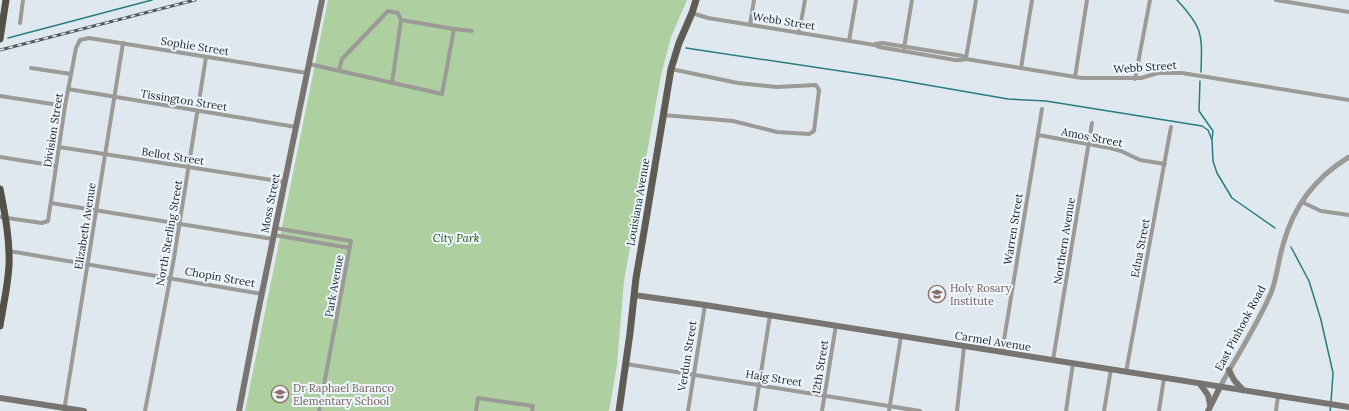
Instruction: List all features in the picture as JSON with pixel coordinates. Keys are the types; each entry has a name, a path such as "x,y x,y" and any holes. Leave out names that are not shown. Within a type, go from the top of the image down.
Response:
{"highway":[{"path":"0,20 6,0"},
{"path":"0,39 6,0"},
{"path":"0,189 9,251 3,282 0,326"}],"main road":[{"name":"Moss Street","path":"239,411 284,182 322,0"},
{"name":"Louisiana Avenue","path":"619,411 634,295 671,69 678,42 692,13 696,0"},
{"name":"Carmel Avenue","path":"634,295 836,325 964,347 1349,407"},
{"path":"1229,370 1234,380 1243,390"},
{"path":"1200,384 1208,395 1209,409"},
{"name":"East Pinhook Road","path":"1209,409 1220,387"},
{"path":"0,398 64,410 84,411"}],"street":[{"path":"20,23 23,0"},
{"path":"750,25 754,0"},
{"path":"799,33 805,0"},
{"path":"849,41 856,0"},
{"path":"904,49 912,0"},
{"path":"966,59 976,0"},
{"path":"1021,68 1032,0"},
{"path":"1075,76 1087,0"},
{"path":"1135,79 1150,0"},
{"path":"1276,0 1349,12"},
{"path":"339,70 342,59 388,11 398,13 401,20 392,83"},
{"name":"Webb Street","path":"692,13 708,18 875,45 879,47 904,49 955,60 966,59 1075,76 1135,79 1144,78 1158,73 1187,74 1349,100"},
{"path":"401,20 472,31"},
{"path":"309,64 442,94 454,29"},
{"name":"Sophie Street","path":"80,40 89,38 307,73"},
{"name":"Division Street","path":"3,218 45,223 48,219 68,89 76,48 80,40"},
{"name":"Elizabeth Avenue","path":"64,410 123,43"},
{"name":"North Sterling Street","path":"146,411 180,224 206,57"},
{"path":"31,68 71,74"},
{"path":"663,115 733,121 778,132 813,133 819,90 816,85 777,87 738,83 671,69"},
{"name":"Tissington Street","path":"68,89 296,127"},
{"path":"0,96 65,106"},
{"name":"Warren Street","path":"1002,352 1042,109"},
{"name":"Northern Avenue","path":"1053,360 1092,123"},
{"name":"Edna Street","path":"1126,372 1172,127"},
{"name":"Amos Street","path":"1038,135 1110,148 1121,151 1140,160 1165,164"},
{"name":"Bellot Street","path":"59,147 284,182"},
{"path":"0,157 56,166"},
{"name":"East Pinhook Road","path":"1220,387 1272,291 1284,240 1292,219 1316,182 1349,157"},
{"path":"1302,202 1320,211 1349,215"},
{"path":"50,203 180,224 350,248"},
{"name":"Park Avenue","path":"275,228 351,241 320,411"},
{"name":"Chopin Street","path":"9,251 262,294"},
{"name":"Verdun Street","path":"688,411 705,305"},
{"path":"755,411 770,315"},
{"name":"12th Street","path":"822,411 836,325"},
{"path":"890,409 901,336"},
{"path":"957,411 964,347"},
{"path":"1066,411 1073,363"},
{"name":"Haig Street","path":"626,364 824,395 890,409 920,411"},
{"path":"1104,411 1111,369"},
{"path":"1159,411 1164,378"},
{"path":"1276,411 1278,396"},
{"path":"476,411 478,398 533,406 532,411"}],"green space":[{"name":"City Park","path":"328,0 687,0 671,37 661,75 624,281 617,365 609,411 245,411"}],"waterway":[{"path":"8,38 152,0"},
{"path":"1177,0 1192,18 1200,33 1201,72"},
{"path":"686,48 887,78 1008,99 1046,101 1202,126 1208,130 1212,140 1213,161 1217,173 1232,198 1275,228"},
{"path":"1200,81 1199,111 1213,131 1212,139"},
{"path":"1291,247 1309,281 1321,320 1333,373 1331,402"},
{"path":"1330,411 1331,405"}],"railway":[{"path":"0,50 195,0"}],"place":[{"name":"Holy Rosary Institute","path":"937,294"},
{"name":"Dr Raphael Baranco Elementary School","path":"280,394"}]}
